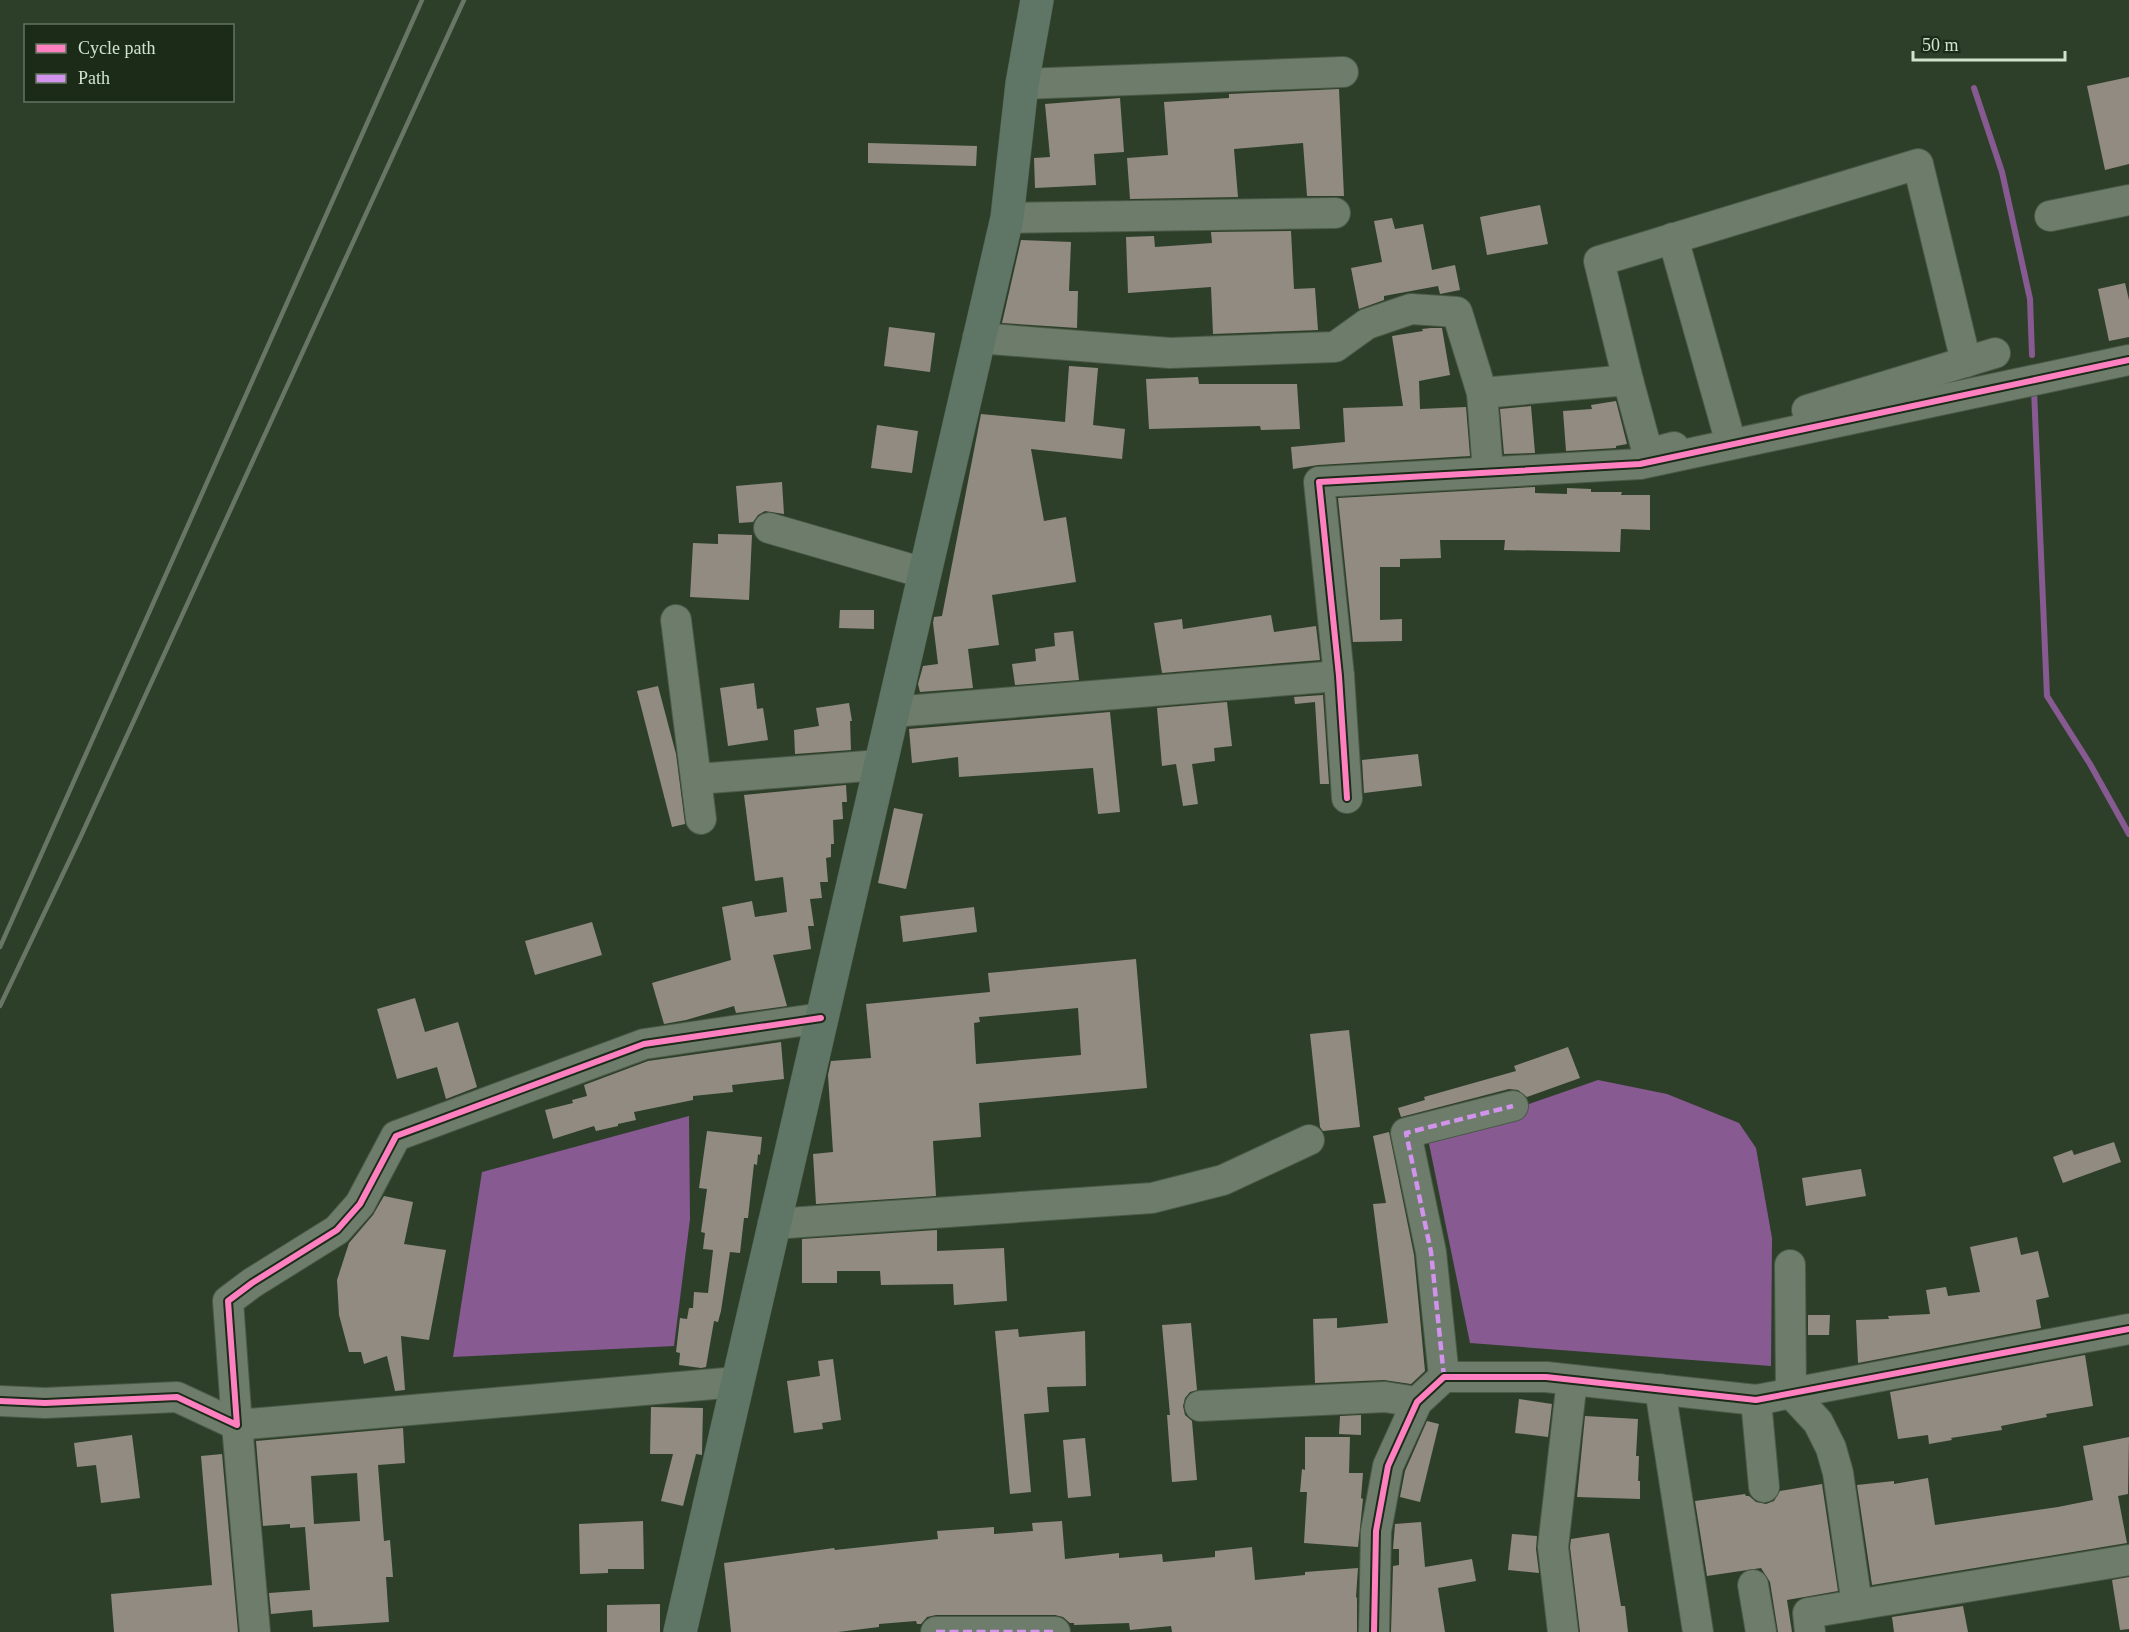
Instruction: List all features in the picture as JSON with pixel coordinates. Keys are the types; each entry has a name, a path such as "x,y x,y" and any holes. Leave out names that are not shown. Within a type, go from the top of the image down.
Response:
{"main road":[{"path":"680,1632 1007,218 1022,84 1037,0"}],"street":[{"path":"1022,84 1343,72"},
{"path":"1966,362 1918,164 1599,261 1648,454 1728,433 1966,362 1995,353"},
{"path":"2050,216 2129,200"},
{"path":"1007,218 1335,213"},
{"path":"1673,238 1728,433"},
{"path":"978,339 1170,353 1335,347 1367,324 1411,309 1457,312 1482,393 1488,472"},
{"path":"1347,798 1339,676 1319,482 1640,464 2129,360"},
{"path":"1482,393 1628,380"},
{"path":"769,528 924,573"},
{"path":"676,620 701,819"},
{"path":"892,712 1339,676"},
{"path":"697,779 880,765"},
{"path":"255,1632 228,1301 252,1283 337,1230 360,1204 396,1136 644,1044 821,1018"},
{"path":"1444,1377 1431,1252 1406,1133 1513,1106"},
{"path":"773,1224 1152,1198 1223,1180 1309,1140"},
{"path":"1790,1265 1791,1393 1818,1422 1831,1449 1838,1473 1857,1605"},
{"path":"1374,1632 1376,1531 1388,1466 1417,1402 1444,1377 1546,1377 1756,1400 2129,1329"},
{"path":"1563,1632 1553,1547 1572,1380"},
{"path":"0,1401 45,1403 177,1397 237,1425 737,1382"},
{"path":"1660,1389 1698,1632"},
{"path":"1200,1406 1384,1397 1417,1402"},
{"path":"1756,1400 1764,1487"},
{"path":"1810,1632 1808,1613 2129,1560"},
{"path":"1753,1585 1761,1632"},
{"path":"936,1632 1055,1632"}],"shaded area":[{"path":"1598,1080 1667,1094 1739,1123 1756,1148 1772,1238 1771,1366 1470,1343 1428,1139"},
{"path":"689,1116 690,1219 674,1346 453,1357 482,1172"}],"building":[{"path":"2129,77 2129,164 2105,170 2087,86"},
{"path":"1339,89 1344,196 1307,196 1303,143 1234,149 1238,197 1130,199 1127,158 1168,155 1164,102 1229,98 1229,94"},
{"path":"1120,98 1124,152 1094,154 1096,185 1035,188 1034,158 1050,157 1045,104"},
{"path":"868,143 977,146 976,166 868,163"},
{"path":"1540,205 1548,244 1487,255 1480,217"},
{"path":"1392,218 1395,229 1423,224 1432,270 1455,265 1460,290 1440,294 1438,286 1384,296 1384,300 1359,309 1351,268 1382,262 1374,221"},
{"path":"1291,231 1294,289 1315,288 1318,330 1213,334 1211,287 1128,293 1126,237 1154,236 1155,247 1212,243 1211,232"},
{"path":"1021,240 1071,242 1069,291 1078,291 1077,328 1002,323"},
{"path":"2125,283 2129,300 2129,337 2109,341 2098,289"},
{"path":"889,327 935,333 930,372 884,366"},
{"path":"1442,328 1450,375 1419,381 1420,409 1466,407 1470,456 1318,465 1293,469 1291,447 1345,442 1343,408 1403,406 1392,336"},
{"path":"1069,366 1098,368 1093,425 1125,429 1122,459 1031,449 1044,521 1066,517 1076,582 992,595 999,645 968,649 973,688 920,692 918,684 923,666 938,664 934,617 942,616 981,414 1065,422"},
{"path":"1198,377 1199,384 1297,384 1300,429 1261,430 1260,426 1149,429 1146,379"},
{"path":"1616,401 1627,444 1616,446 1616,448 1566,451 1563,411 1592,409 1591,405"},
{"path":"1531,406 1535,453 1504,454 1500,409"},
{"path":"877,425 918,431 912,473 871,468"},
{"path":"782,482 784,514 765,511 753,522 739,523 736,486"},
{"path":"1535,487 1535,493 1567,494 1567,488 1591,489 1591,492 1622,492 1621,495 1650,495 1650,530 1621,529 1620,552 1504,550 1505,540 1440,540 1441,558 1400,559 1400,567 1380,567 1380,620 1402,619 1402,641 1353,642 1338,498"},
{"path":"718,534 752,535 749,600 690,597 693,543 718,544"},
{"path":"840,610 874,610 874,629 839,628"},
{"path":"1271,615 1274,632 1316,626 1320,660 1162,673 1154,623 1182,619 1183,629"},
{"path":"1073,631 1079,680 1015,685 1012,664 1036,661 1035,649 1055,646 1054,633"},
{"path":"754,683 757,709 763,708 768,740 728,746 720,688"},
{"path":"658,686 676,754 685,824 672,827 637,691"},
{"path":"1323,695 1329,784 1320,784 1315,702 1295,704 1294,697"},
{"path":"1227,702 1232,746 1214,748 1215,761 1192,764 1198,804 1183,806 1176,764 1162,766 1157,708"},
{"path":"849,703 852,721 850,721 851,750 795,754 794,730 819,726 816,708"},
{"path":"1110,712 1120,812 1098,814 1093,768 959,777 958,757 912,763 909,729"},
{"path":"1418,754 1422,786 1364,793 1362,760"},
{"path":"846,785 847,802 842,802 843,819 833,820 834,844 831,844 831,857 826,858 828,882 820,882 822,898 810,899 814,926 808,926 811,949 773,955 787,1006 736,1013 734,1006 664,1024 652,983 731,960 722,907 752,901 755,917 787,912 783,877 755,881 744,795"},
{"path":"894,808 923,814 906,889 878,883"},
{"path":"974,907 977,932 903,942 900,916"},
{"path":"592,922 602,955 535,975 525,941"},
{"path":"1136,959 1147,1088 979,1103 981,1137 933,1141 936,1196 816,1204 813,1154 833,1152 828,1075 831,1061 871,1058 866,1004 990,992 988,973","holes":["1078,1008 1081,1055 976,1064 974,1023 980,1022 979,1017"]},
{"path":"415,998 425,1032 458,1022 477,1087 446,1099 437,1067 397,1079 377,1009"},
{"path":"1349,1030 1360,1127 1323,1131 1320,1127 1310,1034"},
{"path":"781,1042 784,1079 732,1085 733,1092 693,1096 693,1100 634,1112 636,1120 618,1124 618,1126 596,1131 594,1126 553,1139 545,1110 573,1103 572,1100 587,1096 584,1085 648,1061"},
{"path":"1568,1047 1580,1078 1527,1097 1518,1090 1509,1089 1401,1117 1398,1108 1425,1100 1424,1097 1516,1071 1514,1066"},
{"path":"707,1131 762,1137 760,1155 758,1154 757,1165 754,1164 748,1218 744,1218 740,1253 730,1252 721,1311 718,1322 714,1321 706,1367 701,1368 679,1365 680,1353 676,1352 680,1318 687,1319 689,1308 693,1308 694,1292 708,1293 713,1250 703,1249 705,1233 701,1232 707,1189 699,1188"},
{"path":"1389,1132 1414,1255 1425,1371 1411,1384 1384,1380 1315,1383 1313,1319 1337,1318 1337,1328 1388,1323 1373,1204 1386,1203 1373,1136"},
{"path":"2114,1142 2121,1162 2063,1183 2053,1157 2072,1150 2074,1155"},
{"path":"1861,1169 1866,1196 1806,1206 1802,1178"},
{"path":"384,1196 413,1202 404,1244 446,1250 429,1340 401,1336 405,1390 395,1391 387,1356 364,1364 361,1352 349,1352 339,1315 337,1280 349,1243 373,1215"},
{"path":"937,1230 937,1251 1004,1248 1007,1301 954,1305 953,1284 881,1285 880,1271 837,1271 837,1283 802,1283 802,1239"},
{"path":"2017,1237 2021,1255 2038,1251 2049,1297 2036,1300 2041,1328 1858,1363 1856,1320 1930,1314 1926,1290 1946,1287 1948,1296 1980,1292 1970,1247"},
{"path":"1808,1315 1830,1315 1829,1335 1808,1335"},
{"path":"1191,1323 1197,1390 1190,1392 1183,1406 1185,1415 1192,1421 1197,1480 1172,1482 1167,1415 1170,1415 1162,1325"},
{"path":"1018,1329 1019,1337 1085,1331 1086,1386 1047,1387 1049,1412 1024,1414 1031,1492 1010,1494 995,1331"},
{"path":"2085,1355 2093,1406 2046,1414 2047,1417 2001,1426 2002,1430 1929,1444 1928,1435 1898,1439 1890,1392"},
{"path":"833,1359 841,1420 822,1423 823,1429 794,1433 787,1381 820,1376 818,1361"},
{"path":"1519,1399 1552,1404 1548,1437 1515,1433"},
{"path":"651,1407 703,1408 702,1455 696,1454 683,1506 661,1501 673,1454 650,1454"},
{"path":"1361,1415 1361,1435 1339,1434 1340,1416"},
{"path":"1585,1416 1638,1419 1636,1456 1639,1456 1640,1499 1577,1497"},
{"path":"1427,1421 1439,1424 1420,1502 1400,1497 1405,1471"},
{"path":"403,1428 405,1463 378,1465 384,1541 390,1540 393,1577 386,1577 389,1622 313,1627 312,1610 271,1614 269,1593 310,1590 305,1527 290,1528 290,1524 263,1526 256,1441","holes":["357,1473 360,1521 314,1524 311,1476"]},
{"path":"132,1435 140,1498 101,1503 96,1465 77,1467 74,1443"},
{"path":"1305,1437 1350,1437 1349,1473 1363,1473 1358,1547 1304,1543 1307,1492 1300,1492 1302,1469 1305,1470"},
{"path":"2129,1437 2128,1494 2118,1496 2127,1543 1872,1585 1857,1485 1894,1481 1894,1484 1928,1478 1935,1525 2058,1507 2093,1500 2083,1446"},
{"path":"1085,1438 1091,1496 1068,1498 1063,1440"},
{"path":"222,1454 238,1632 114,1632 111,1594 212,1585 201,1456"},
{"path":"1822,1484 1838,1591 1787,1600 1792,1632 1778,1632 1770,1582 1761,1568 1707,1576 1695,1501 1745,1494 1756,1502 1766,1504 1774,1501 1780,1491"},
{"path":"643,1521 644,1569 608,1569 608,1573 580,1574 579,1524"},
{"path":"1062,1521 1065,1559 1119,1553 1119,1558 1162,1554 1163,1562 1215,1557 1215,1551 1252,1547 1255,1580 1305,1575 1305,1572 1358,1568 1357,1632 1172,1632 1171,1626 1130,1630 1129,1623 1074,1625 1063,1617 1055,1615 936,1615 927,1617 921,1624 917,1624 916,1621 879,1624 879,1627 838,1632 731,1632 724,1563 834,1548 835,1550 938,1539 937,1531 994,1527 994,1534 1033,1531 1032,1523"},
{"path":"1421,1522 1425,1567 1472,1559 1476,1581 1438,1588 1445,1632 1391,1632 1393,1566 1399,1565 1399,1549 1393,1549 1395,1524"},
{"path":"1609,1533 1621,1606 1625,1606 1628,1632 1580,1632 1571,1539"},
{"path":"1512,1534 1537,1536 1539,1573 1508,1570"},
{"path":"2129,1577 2129,1629 2120,1630 2112,1580"},
{"path":"660,1604 660,1632 607,1632 607,1605"},
{"path":"1963,1606 1968,1632 1894,1632 1892,1617"}],"waterway":[{"path":"1974,88 2002,172 2030,299 2032,355"},
{"path":"2034,390 2047,696 2090,764 2129,834"}],"railway":[{"path":"0,947 422,0"},
{"path":"0,1006 81,836 464,0"}],"marked path":[{"path":"1444,1377 1431,1252 1406,1133 1513,1106"},
{"path":"936,1632 1055,1632"}],"cycle path":[{"path":"1347,798 1339,676 1319,482 1640,464 2129,360"},
{"path":"0,1401 45,1403 177,1397 237,1425 228,1301 252,1283 337,1230 360,1204 396,1136 644,1044 821,1018"},
{"path":"1374,1632 1376,1531 1388,1466 1417,1402 1444,1377 1546,1377 1756,1400 2129,1329"}]}
